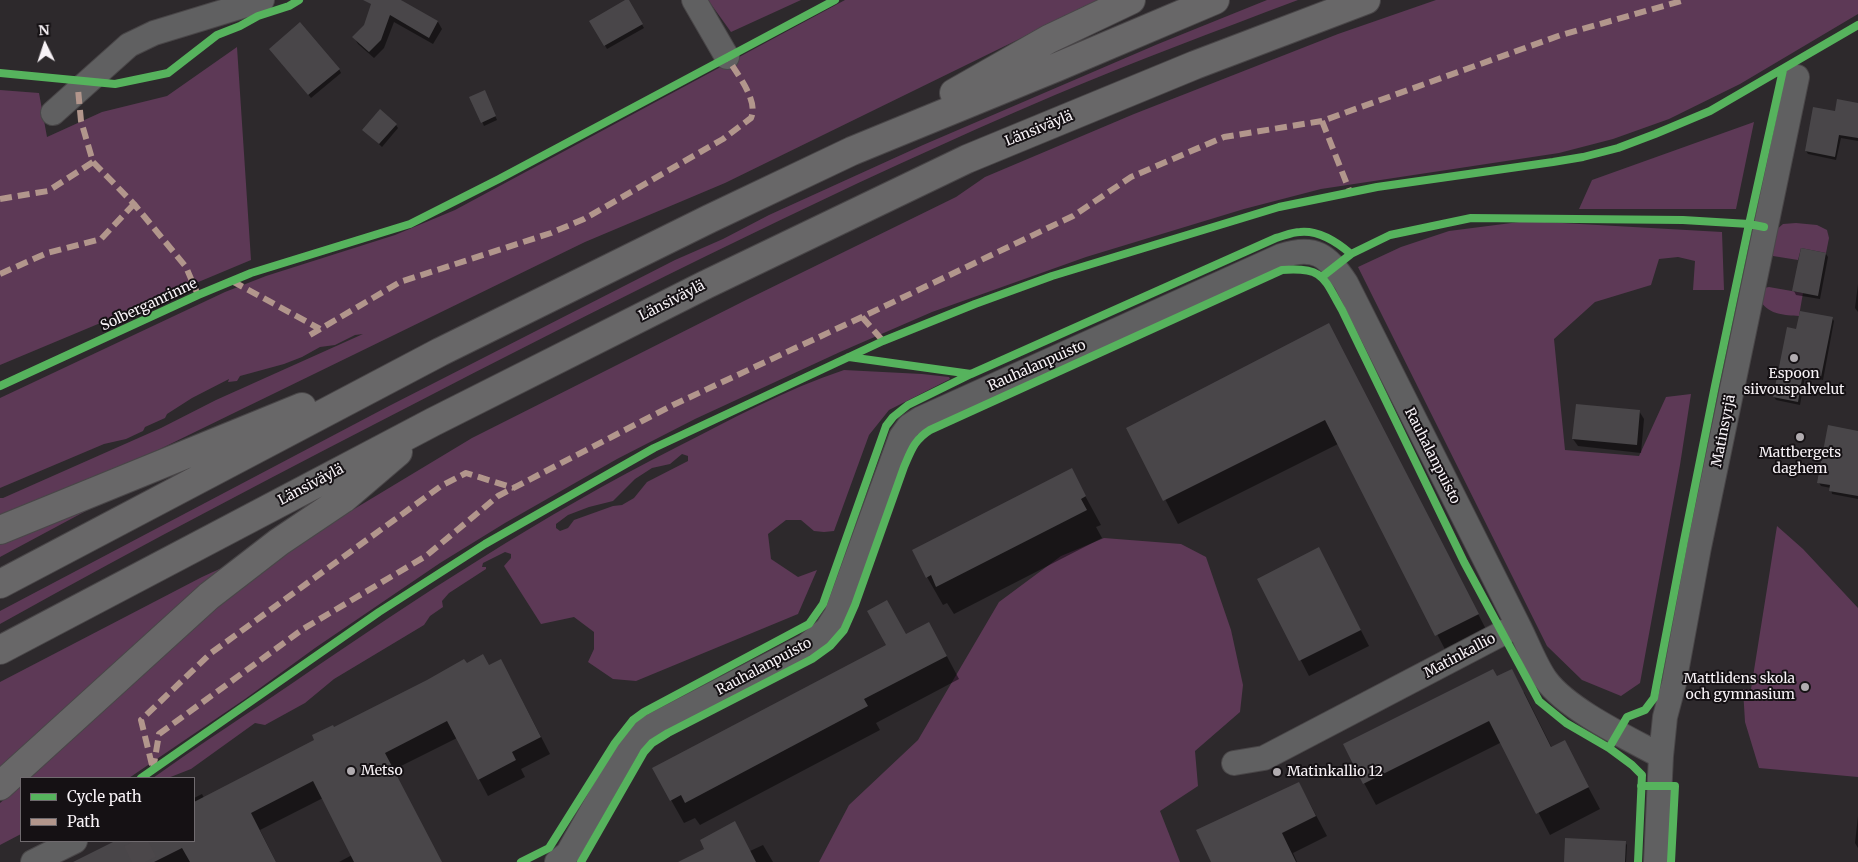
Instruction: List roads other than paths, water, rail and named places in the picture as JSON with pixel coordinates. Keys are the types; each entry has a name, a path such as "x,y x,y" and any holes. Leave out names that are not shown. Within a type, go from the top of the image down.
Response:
{"highway":[{"path":"852,151 1049,40 1131,0"},
{"path":"0,584 440,352 709,219 852,151 1058,67 1215,0"},
{"name":"Länsiväylä","path":"0,650 433,422 705,284 967,159 1195,65 1366,0"},
{"path":"0,530 440,352"},
{"path":"0,786 208,596 279,542 343,499 433,422"}],"street":[{"path":"53,112 129,46 154,33 262,0"},
{"path":"694,0 727,57"},
{"name":"Matinsyrjä","path":"1661,756 1665,717 1674,683 1699,548 1796,77"},
{"name":"Rauhalanpuisto","path":"557,862 568,853 634,740 646,730 806,646 827,629 836,615 901,437 909,426 938,411 1281,256 1294,252 1308,251 1322,255 1335,267 1346,283 1518,625"},
{"path":"1518,625 1546,680 1568,702 1618,733 1661,756 1656,862"},
{"name":"Matinkallio","path":"1234,763 1264,758 1518,625"},
{"path":"33,862 73,842"}],"tunnel":[{"path":"135,842 145,862"}],"place":[{"name":"Espoon siivouspalvelut","path":"1794,358"},
{"name":"Mattbergets daghem","path":"1800,437"},
{"name":"Mattlidens skola och gymnasium","path":"1805,687"},
{"name":"Metso","path":"351,771"},
{"name":"Matinkallio 12","path":"1277,772"}]}
